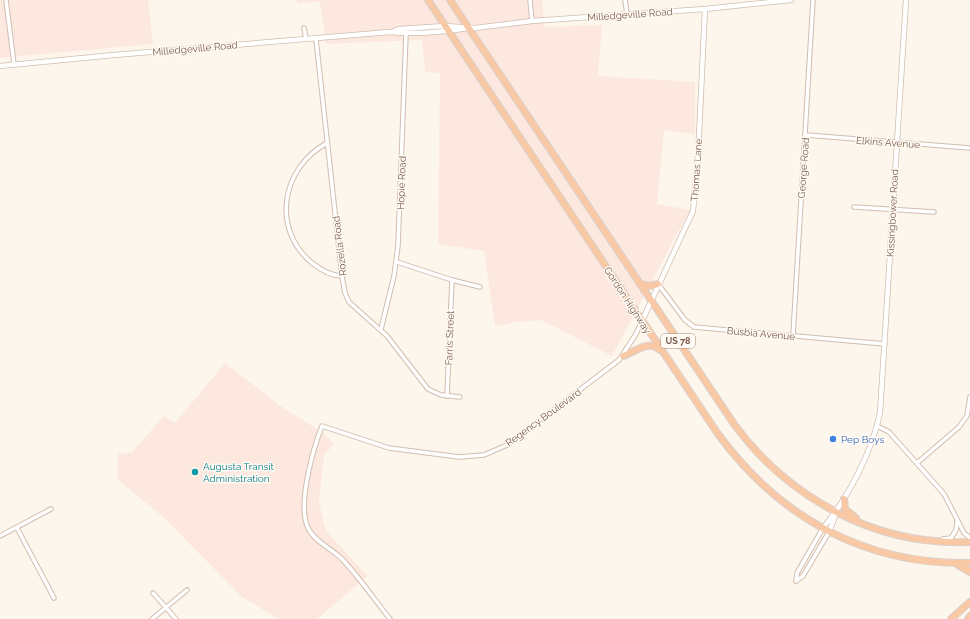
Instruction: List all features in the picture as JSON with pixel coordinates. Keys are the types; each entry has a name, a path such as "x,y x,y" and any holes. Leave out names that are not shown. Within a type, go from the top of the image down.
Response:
{"highway":[{"name":"Gordon Highway","path":"428,0 664,354 718,434 738,460 778,498 829,532 850,542 880,552 923,561 970,563"},
{"name":"Gordon Highway","path":"450,0 734,424 759,455 776,472 801,492 836,512 858,522 888,533 936,541 970,542"},
{"path":"640,284 649,286 658,284"},
{"path":"623,356 648,345 656,347 664,354"},
{"path":"844,499 845,509 852,516 888,533"},
{"path":"951,563 962,566 970,572"},
{"path":"951,619 970,602"}],"street":[{"path":"6,0 14,64"},
{"path":"530,0 532,21"},
{"path":"625,0 627,14"},
{"name":"Milledgeville Road","path":"390,32 399,29 469,28 532,21 705,8 748,2 791,0"},
{"name":"George Road","path":"793,335 813,0"},
{"name":"Kissingbower Road","path":"836,512 829,532 814,559 803,576 796,580 798,573 824,528 844,499 877,426 880,413 906,0"},
{"name":"Thomas Lane","path":"642,321 650,300 693,211 698,156 705,8"},
{"path":"304,28 306,39"},
{"name":"Milledgeville Road","path":"0,66 390,32 406,34 447,29"},
{"name":"Hopie Road","path":"381,329 397,262 406,34"},
{"name":"Rozella Road","path":"316,39 345,293 349,302 381,329 428,389 447,396 460,397"},
{"name":"Elkins Avenue","path":"806,135 970,148"},
{"path":"327,143 311,154 298,170 286,198 286,211 292,234 300,251 320,269 342,276"},
{"path":"854,207 934,212"},
{"path":"397,262 452,280 480,287"},
{"name":"Farris Street","path":"447,396 452,280"},
{"name":"Busbia Avenue","path":"658,284 684,320 694,327 885,344"},
{"name":"Regency Boulevard","path":"390,619 351,569 329,548 313,536 308,529 304,504 312,456 322,426 389,448 459,457 484,455 507,445 623,356 642,321"},
{"path":"917,463 959,426 967,416 970,397"},
{"path":"877,426 889,432 944,494 954,512 957,522 964,533 970,538"},
{"path":"0,536 51,509"},
{"path":"936,541 951,538 956,530 957,522"},
{"path":"17,528 54,598"},
{"path":"152,619 187,590"},
{"path":"153,593 176,619"}],"shaded area":[{"path":"0,0 148,0 153,44 0,58"},
{"path":"297,0 542,0 545,27 602,25 598,76 695,82 695,134 664,130 657,204 690,210 612,356 541,320 516,322 495,326 484,251 438,244 440,73 425,72 422,40 326,44 320,2 297,3"},
{"path":"225,363 279,405 325,434 334,445 324,454 319,503 326,531 368,576 317,619 279,619 242,597 162,516 117,479 118,454 132,452 164,416 175,423"}],"place":[{"name":"Pep Boys","path":"833,439"},
{"name":"Augusta Transit Administration","path":"195,472"}]}
